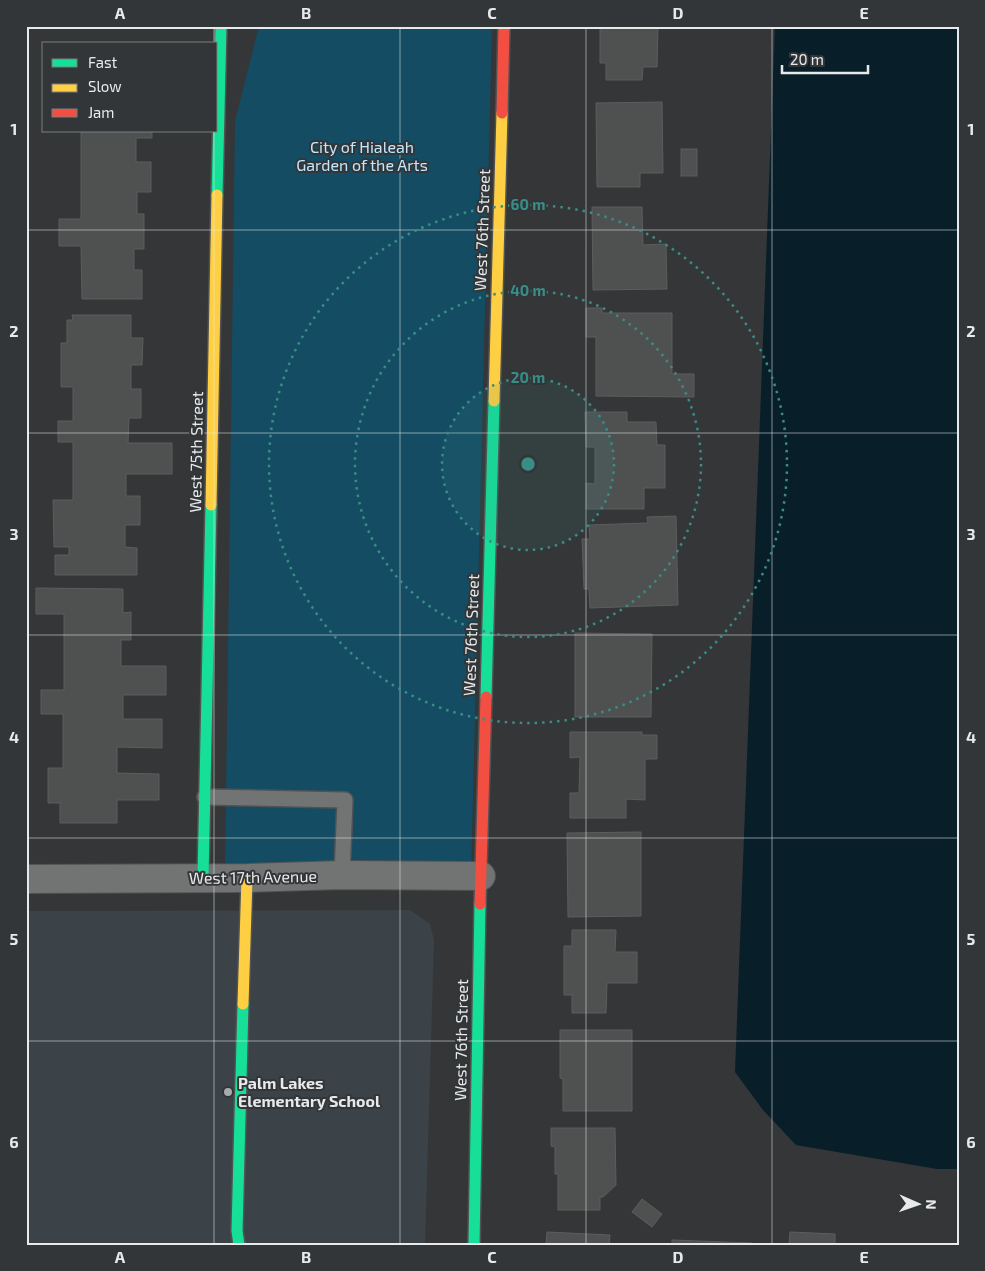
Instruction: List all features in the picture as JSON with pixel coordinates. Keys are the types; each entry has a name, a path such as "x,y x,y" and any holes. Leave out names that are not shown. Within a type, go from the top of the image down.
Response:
{"street":[{"name":"West 75th Street","path":"203,878 221,26"},
{"name":"West 76th Street","path":"474,1245 481,876 504,26"},
{"name":"West 17th Avenue","path":"26,879 247,878 342,875 481,876"},
{"path":"239,1245 237,1231 247,878"}],"lane":[{"path":"205,797 344,800 342,875"}],"shaded area":[{"path":"775,26 959,26 959,1169 937,1169 796,1145 763,1110 735,1072"},
{"name":"Palm Lakes Elementary School","path":"410,910 430,924 434,940 425,1245 26,1245 26,911"}],"green space":[{"name":"City of Hialeah Garden of the Arts","path":"259,26 492,26 471,877 225,873 235,121"}],"building":[{"path":"600,26 658,26 657,67 643,67 642,80 606,80 606,63 600,63"},
{"path":"662,102 663,173 640,173 640,187 597,187 596,103"},
{"path":"81,132 152,132 152,138 136,138 136,162 151,162 151,192 137,192 137,214 144,214 144,249 134,249 134,270 142,270 142,299 82,299 81,246 59,246 59,219 81,219"},
{"path":"681,149 697,149 697,176 681,176"},
{"path":"592,207 642,207 643,245 666,244 667,289 593,290"},
{"path":"586,308 602,308 602,313 672,313 672,374 694,374 694,397 596,396 596,337 586,337"},
{"path":"72,315 131,315 131,338 143,338 142,365 131,365 131,389 141,389 141,418 129,418 128,443 172,443 172,474 126,474 126,496 140,496 140,525 125,525 125,547 137,548 137,575 55,575 55,555 69,555 69,547 54,547 53,500 73,500 73,442 58,442 58,421 73,421 73,387 61,387 61,343 67,343 67,320 73,320"},
{"path":"585,412 627,412 627,422 656,422 657,445 665,445 665,488 644,488 644,509 586,509 586,483 595,484 595,447 586,447"},
{"path":"676,516 678,605 590,608 589,589 584,589 582,539 590,539 589,525 648,523 647,517"},
{"path":"36,588 123,589 123,613 131,612 131,640 121,640 121,666 166,666 166,695 123,695 123,719 162,719 162,748 117,747 117,773 159,774 159,800 117,800 117,823 60,823 60,803 48,803 48,768 63,768 63,714 41,714 41,690 64,690 64,614 36,614"},
{"path":"575,633 652,634 651,717 575,717"},
{"path":"570,732 642,732 642,735 657,735 657,759 645,759 645,800 626,799 626,818 570,818 570,793 579,793 580,757 570,758"},
{"path":"641,832 641,916 568,917 567,833"},
{"path":"572,930 616,930 615,952 637,952 637,983 607,983 606,1013 572,1013 572,995 564,995 564,946 572,946"},
{"path":"560,1030 632,1030 632,1111 563,1111 563,1079 560,1078"},
{"path":"551,1128 615,1128 616,1185 603,1197 600,1197 600,1210 558,1210 558,1174 555,1174 555,1147 551,1146"},
{"path":"642,1199 662,1214 652,1227 632,1212"},
{"path":"547,1232 610,1235 609,1245 546,1245"},
{"path":"790,1232 835,1234 835,1245 789,1245"},
{"path":"672,1240 752,1243 752,1245 672,1245"}],"traffic: fast":[{"path":"217,195 221,26"},
{"path":"486,697 494,401"},
{"path":"203,878 211,505"},
{"path":"474,1245 480,904"},
{"path":"239,1245 237,1231 243,1004"}],"traffic: slow":[{"path":"494,401 502,113"},
{"path":"211,505 217,195"},
{"path":"243,1004 247,878"}],"traffic: jam":[{"path":"502,113 504,26"},
{"path":"480,904 486,697"}],"place":[{"name":"Palm Lakes Elementary School","path":"228,1092"}]}
